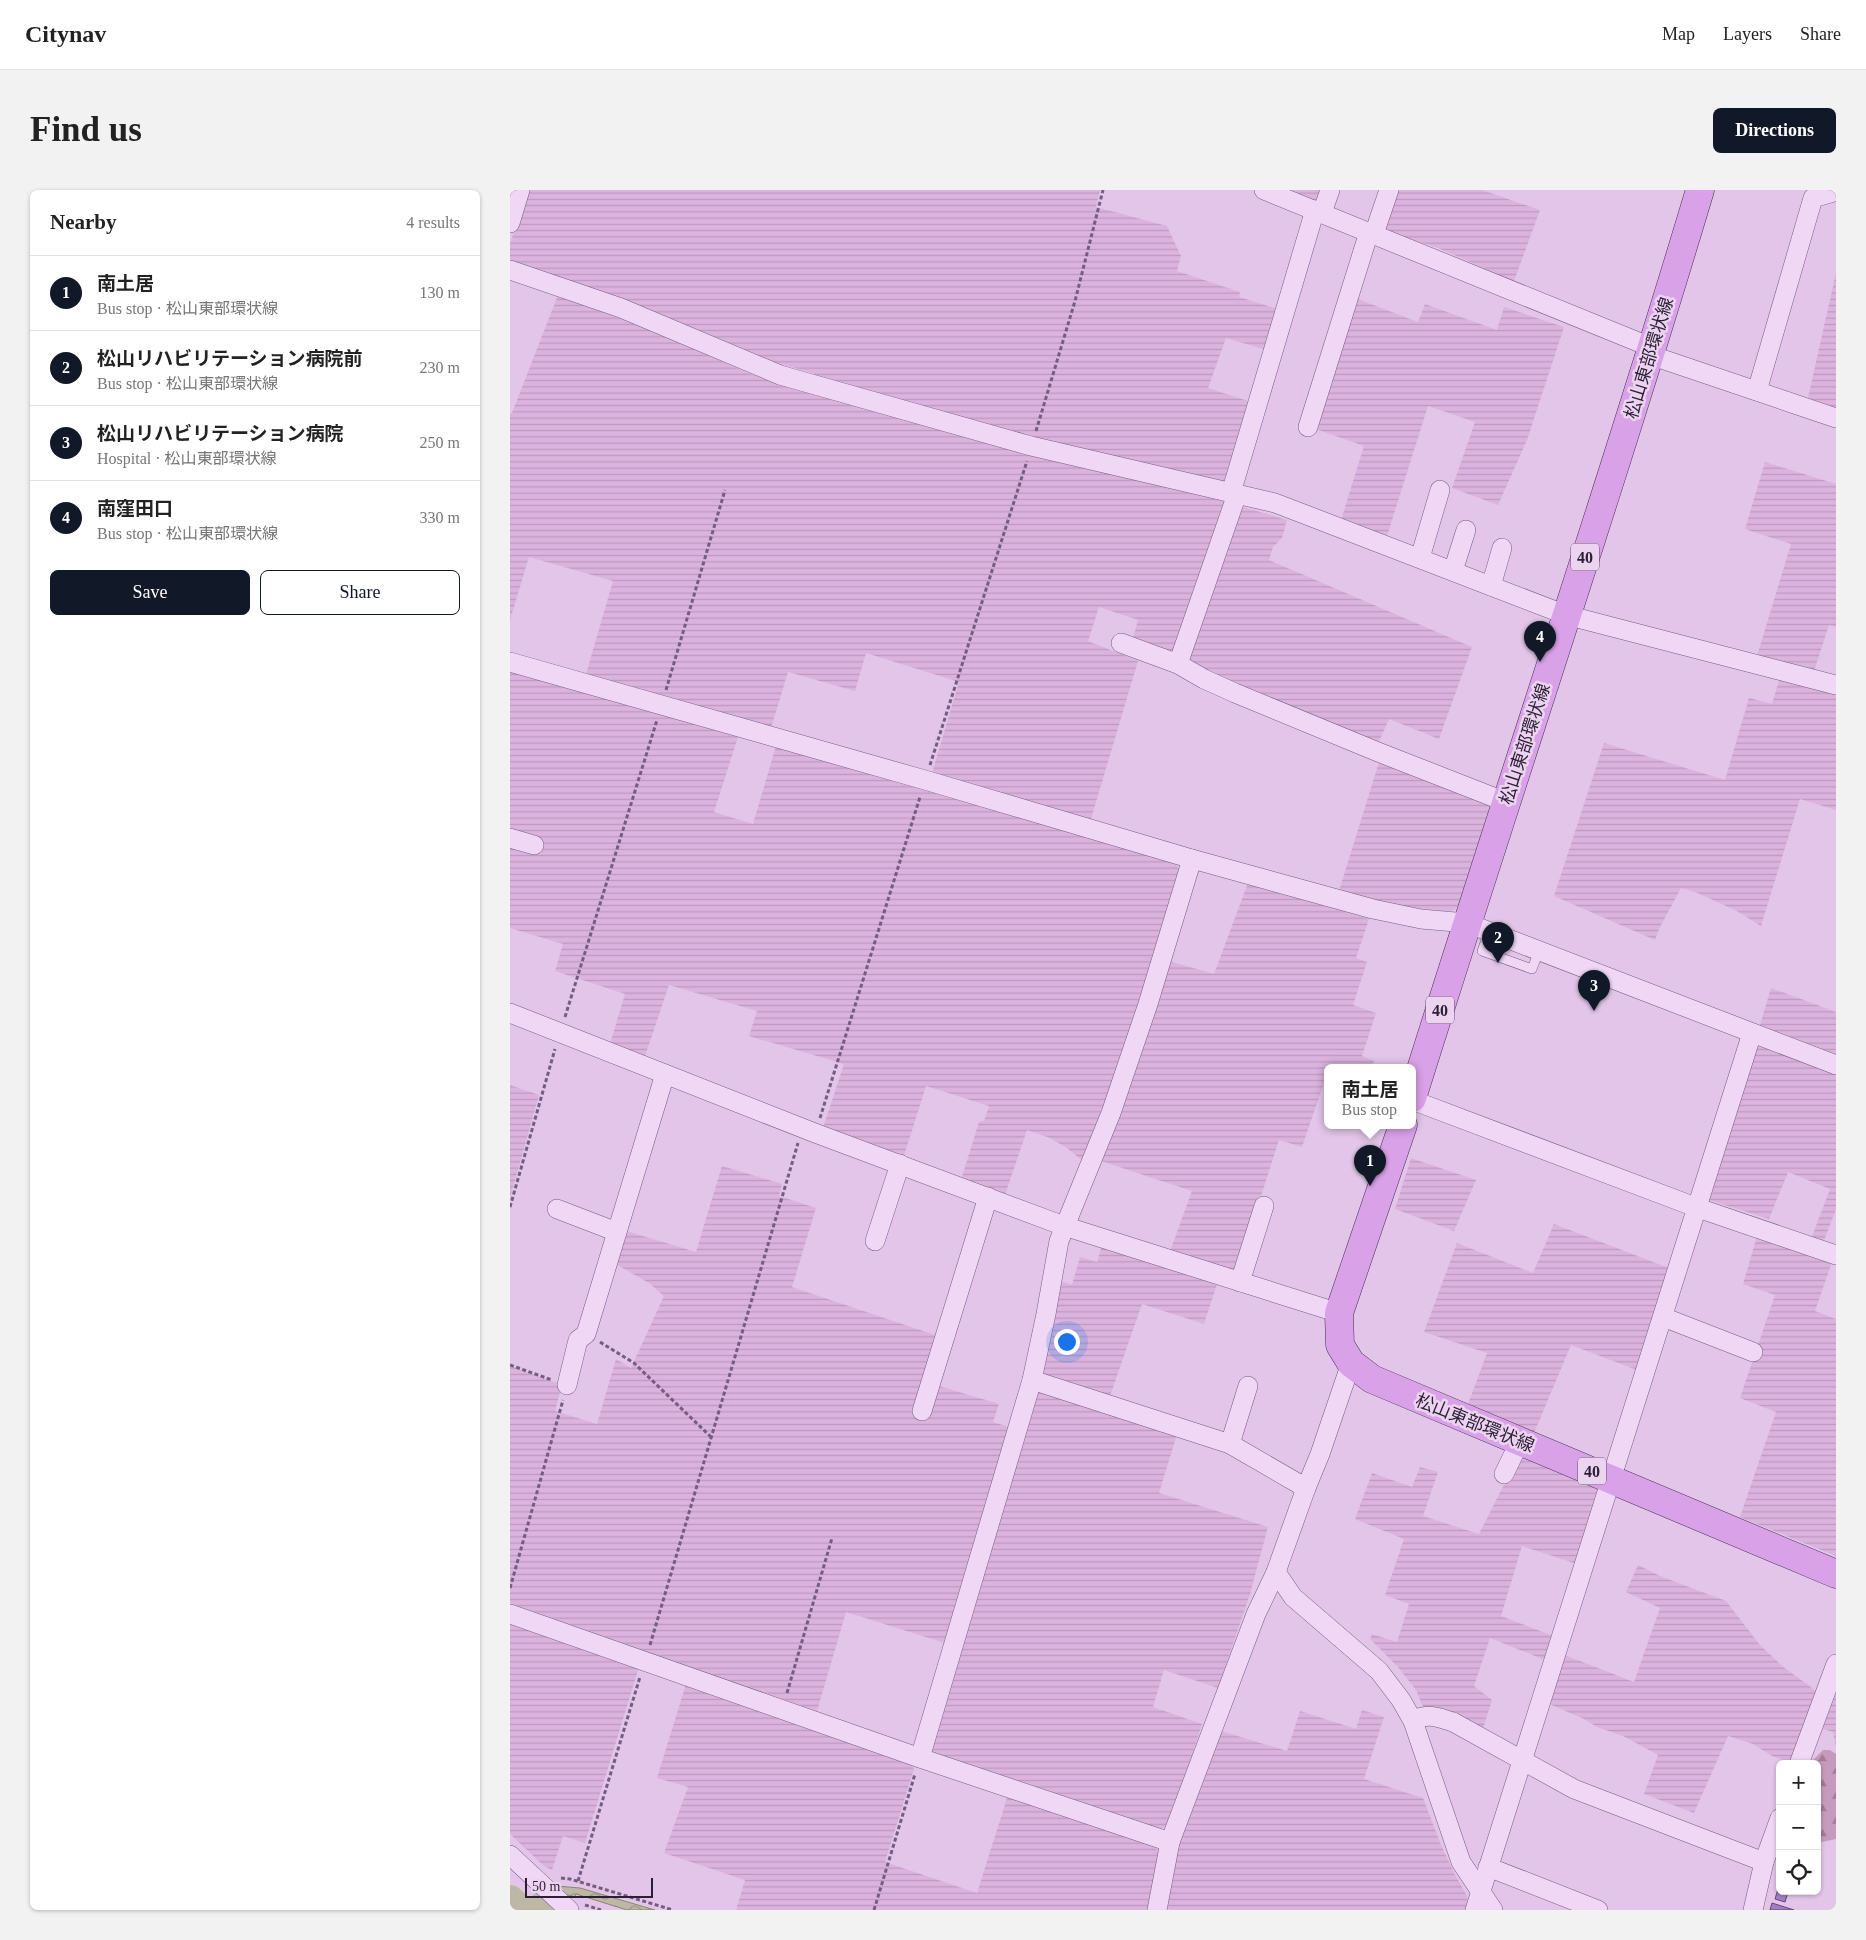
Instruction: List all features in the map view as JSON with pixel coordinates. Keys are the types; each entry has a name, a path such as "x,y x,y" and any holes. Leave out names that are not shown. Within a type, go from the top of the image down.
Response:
{"main road":[{"name":"松山東部環状線","path":"1416,1088 1478,928 1506,802 1652,352 1700,190"},
{"name":"松山東部環状線","path":"1402,1129 1339,1313 1340,1345 1351,1363 1372,1379 1836,1574"}],"street":[{"path":"510,223 520,190"},
{"path":"1264,190 1372,233 1652,352 1836,418"},
{"path":"1178,664 1234,494 1318,212 1330,190"},
{"path":"1308,427 1372,233 1389,190"},
{"path":"1757,391 1813,198 1834,192 1835,190"},
{"path":"510,270 621,308 780,375 1031,446 1275,503 1566,615 1836,685"},
{"path":"1420,558 1440,490"},
{"path":"1453,571 1466,530"},
{"path":"1491,586 1502,548"},
{"path":"1121,643 1178,664 1204,679 1235,693 1506,802"},
{"path":"510,662 925,780 1192,859 1373,909 1421,920 1478,928 1836,1065"},
{"path":"510,838 534,845"},
{"path":"920,1758 1032,1380 1046,1314 1058,1241 1111,1113 1148,1004 1192,859"},
{"path":"510,1013 809,1130 1064,1226 1339,1313"},
{"path":"1476,1910 1752,1033"},
{"path":"567,1385 578,1340 586,1334 665,1074"},
{"path":"1416,1100 1698,1208 1836,1255"},
{"path":"875,1241 900,1164"},
{"path":"922,1411 988,1197"},
{"path":"1240,1282 1264,1206"},
{"path":"557,1209 617,1232"},
{"path":"1663,1317 1753,1352"},
{"path":"1158,1910 1170,1842 1256,1614 1276,1572 1320,1454 1351,1363"},
{"path":"1032,1380 1230,1444 1306,1488"},
{"path":"1230,1444 1248,1386"},
{"path":"1504,1474 1520,1441"},
{"path":"1276,1572 1293,1597 1379,1671 1413,1721 1461,1862 1494,1910"},
{"path":"510,1614 920,1758 1170,1842"},
{"path":"1800,1760 1836,1664"},
{"path":"1413,1721 1421,1716 1433,1716 1453,1722 1574,1789 1764,1862"},
{"path":"1753,1910 1764,1862 1776,1829"},
{"path":"510,1855 570,1910"},
{"path":"1488,1867 1598,1910"}],"path":[{"path":"578,1882 711,1437 809,1130 925,780 1031,446 1075,301 1103,190"},
{"path":"510,1207 560,1032 662,705 725,490"},
{"path":"586,1334 634,1363 711,1437"},
{"path":"510,1365 567,1385 510,1588"},
{"path":"782,1710 832,1538"},
{"path":"874,1910 920,1758"},
{"path":"538,1880 549,1876 578,1882 673,1910"}],"shaded area":[{"path":"527,190 1100,190 1096,207 1167,226 1181,256 1177,271 1240,292 1239,297 1281,310 1270,351 1226,338 1208,388 1254,403 1230,486 1025,434 816,376 813,373 763,359 512,263 510,259 510,244"},
{"path":"1278,190 1326,190 1319,207"},
{"path":"1395,190 1482,190 1540,210 1514,281 1438,248 1380,229"},
{"path":"1836,273 1836,411 1807,402"},
{"path":"558,295 660,334 750,374 1036,456 1226,502 1287,520 1282,538 1273,547 1269,560 1472,647 1439,739 1389,719 1377,746 1132,642 1138,620 1099,607 1088,641 1138,661 1091,819 932,773 959,682 866,653 855,691 788,672 771,728 586,674 613,581 529,557 510,620 510,413 512,413"},
{"path":"1355,298 1418,322 1425,304 1497,330 1504,307 1564,327 1527,440 1498,505 1452,488 1475,422 1428,406 1387,536 1341,520 1364,446 1313,428"},
{"path":"1765,462 1836,484 1836,627 1829,625 1814,671 1757,656 1791,544 1745,529"},
{"path":"510,670 738,737 714,812 753,824 776,746 1168,860 1176,864 1180,871 1134,1027 1084,1162 1067,1148 1050,1138 1027,1130 1005,1195 961,1180 979,1122 984,1121 989,1106 926,1086 903,1159 823,1128 844,1064 749,1036 757,1011 669,985 645,1056 610,1044 625,994 555,971 563,944 510,928"},
{"path":"1780,677 1836,692 1836,810 1800,799 1761,926 1735,910 1695,892 1681,888 1655,940 1554,896 1604,743 1725,780 1749,698 1772,704"},
{"path":"1379,762 1490,805 1461,902 1454,910 1421,909 1377,903 1339,891"},
{"path":"1248,883 1369,919 1356,958 1367,962 1353,1005 1376,1013 1362,1056 1374,1061 1373,1064 1324,1064 1324,1083 1302,1147 1279,1140 1236,1274 1169,1254 1192,1191 1101,1161 1169,961 1214,974"},
{"path":"1771,988 1836,1012 1836,1055 1760,1025"},
{"path":"1753,1041 1836,1073 1836,1209 1823,1243 1811,1239 1830,1189 1788,1172 1769,1219 1706,1199"},
{"path":"510,1085 539,1095 510,1198"},
{"path":"1411,1158 1476,1180 1454,1231 1395,1209"},
{"path":"722,1166 782,1184 779,1196 816,1208 792,1287 941,1337 936,1385 999,1404 993,1422 1009,1427 945,1643 846,1612 817,1711 510,1603 510,1366 562,1385 555,1411 597,1424 616,1359 631,1368 664,1296 649,1283 612,1262 623,1230 696,1252"},
{"path":"1554,1224 1674,1270 1642,1372 1571,1345 1534,1433 1467,1407 1487,1353 1424,1332 1457,1243 1533,1273"},
{"path":"1758,1233 1833,1259 1815,1311 1836,1319 1836,1556 1740,1517 1776,1412 1740,1398 1775,1295 1743,1284"},
{"path":"1102,1245 1218,1281 1204,1324 1142,1304 1110,1396 1042,1374 1061,1281 1072,1285 1080,1257 1097,1262"},
{"path":"1038,1387 1178,1431 1159,1493 1268,1527 1250,1594 1218,1688 1164,1670 1153,1707 1202,1724 1172,1818 1163,1828 1157,1829 934,1754 928,1747"},
{"path":"1519,1455 1604,1488 1580,1565 1522,1546 1501,1616 1553,1636 1545,1660 1490,1638 1474,1686 1492,1700 1482,1732 1438,1710 1423,1707 1416,1690 1397,1666 1370,1639 1372,1634 1397,1642 1409,1604 1385,1595 1404,1539 1355,1519 1372,1473 1412,1487 1420,1467 1438,1472 1423,1516 1479,1534"},
{"path":"1638,1565 1660,1576 1726,1601 1760,1645 1782,1666 1819,1693 1794,1760 1782,1760 1753,1744 1728,1736 1694,1813 1644,1794 1658,1755 1623,1736 1597,1727 1584,1719 1547,1703 1562,1654 1634,1682 1660,1608 1626,1592"},
{"path":"510,1621 639,1667 585,1843 563,1836 552,1870 544,1866 510,1834"},
{"path":"1836,1679 1836,1747 1833,1732 1817,1727"},
{"path":"686,1684 910,1763 914,1769 885,1862 977,1893 1008,1795 1153,1845 1159,1852 1148,1910 736,1910 745,1880 664,1853 688,1787 657,1778"},
{"path":"1362,1710 1384,1717 1364,1779 1423,1798 1441,1845 1467,1896 1468,1910 1171,1910 1166,1908 1178,1844 1221,1731 1287,1751 1300,1711 1356,1729"}],"green space":[{"path":"1823,1750 1830,1750 1836,1754 1836,1839 1821,1842 1821,1760 1813,1760"}],"water":[{"path":"556,1886 580,1888 655,1910 627,1910 576,1894 575,1897 561,1893"}],"building":[{"path":"1776,1895 1787,1895 1785,1902 1775,1899"},
{"path":"1772,1903 1794,1910 1770,1910"}],"waterway":[{"path":"510,1900 521,1910"},
{"path":"539,1910 546,1904"}],"place":[{"name":"南窪田口","path":"1540,662"},
{"name":"松山リハビリテーション病院前","path":"1498,963"},
{"name":"松山リハビリテーション病院","path":"1594,1011"},
{"name":"南土居","path":"1370,1186"}]}
